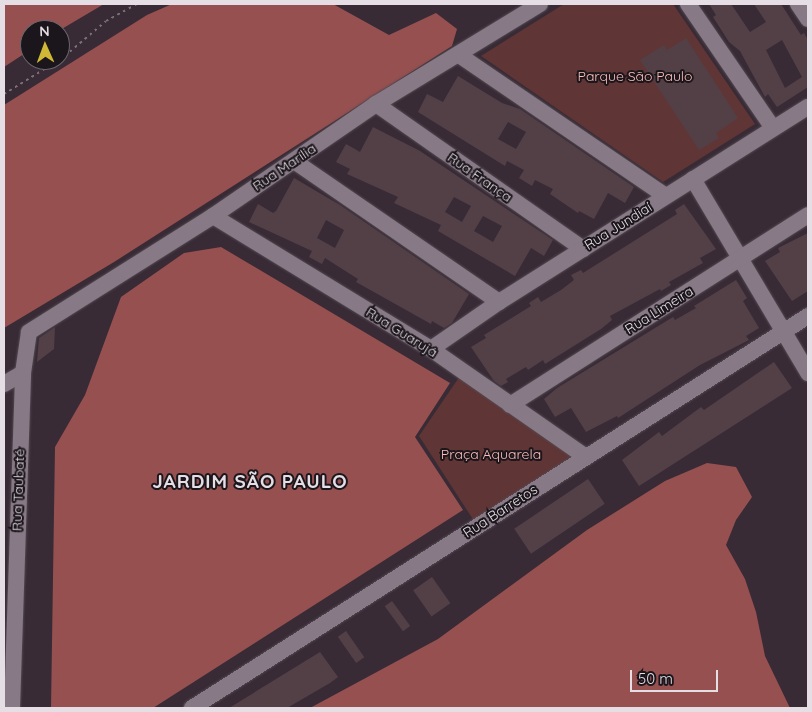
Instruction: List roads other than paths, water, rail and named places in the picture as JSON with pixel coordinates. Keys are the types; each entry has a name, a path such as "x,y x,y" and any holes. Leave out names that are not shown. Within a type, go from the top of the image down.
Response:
{"street":[{"name":"Rua Marília","path":"29,332 213,216 376,104 459,56 540,4"},
{"path":"688,4 774,128"},
{"path":"798,4 808,19"},
{"path":"459,56 666,196"},
{"name":"Rua França","path":"376,104 583,249"},
{"name":"Rua Jundiaí","path":"430,349 499,302 808,107"},
{"path":"294,161 499,302"},
{"path":"693,179 742,258 808,373"},
{"name":"Rua Limeira","path":"510,405 808,215"},
{"name":"Rua Guarujá","path":"213,216 430,349 586,457"},
{"name":"Rua Barretos","path":"192,708 808,316"},
{"name":"Rua Taubaté","path":"12,708 9,605 18,486 23,372 29,332"},
{"path":"4,384 23,372"},
{"path":"4,494 18,486"}],"district":[{"name":"JARDIM SÃO PAULO","path":"250,482"}],"park label":[{"name":"Parque São Paulo","path":"635,76"},
{"name":"Praça Aquarela","path":"491,454"}]}
